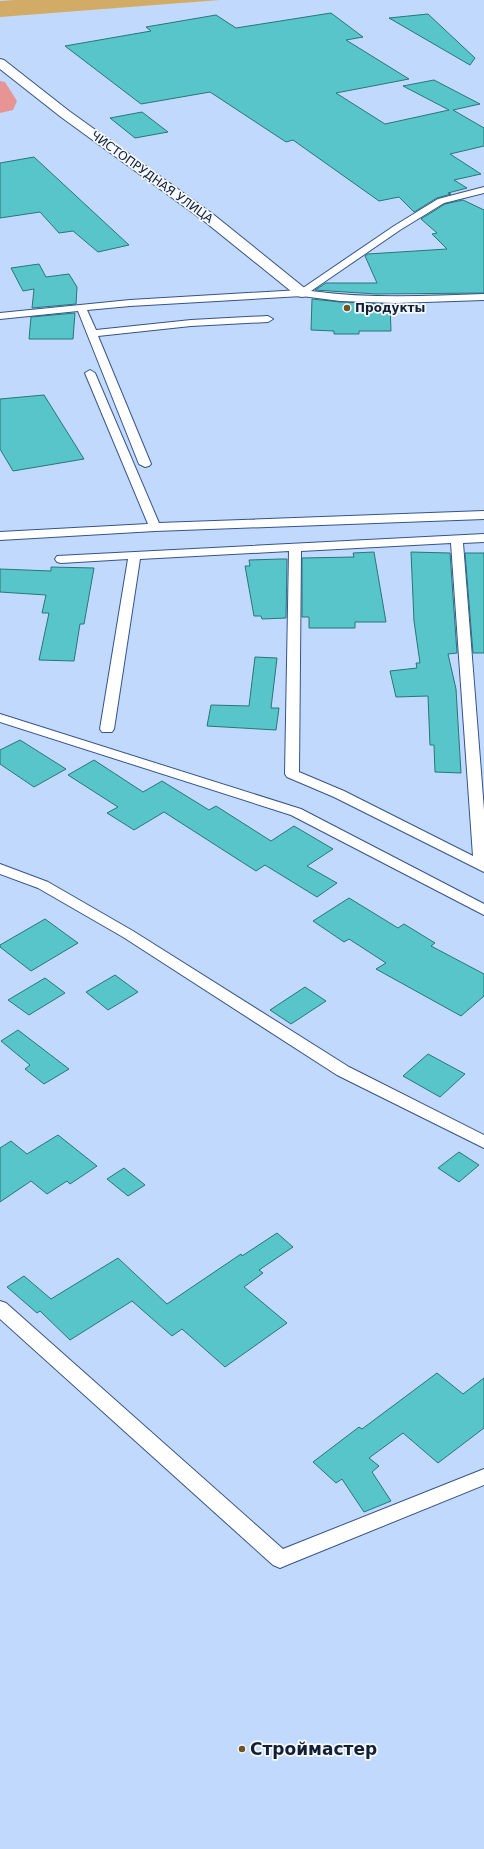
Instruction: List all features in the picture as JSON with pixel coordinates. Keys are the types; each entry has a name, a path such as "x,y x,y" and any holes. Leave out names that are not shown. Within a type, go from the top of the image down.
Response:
{"street":[{"name":"ЧИСТОПРУДНАЯ УЛИЦА","path":"0,63 65,114 209,218 302,293"}],"lane":[{"path":"302,293 370,248 397,228 441,201 484,190"},
{"path":"0,316 81,307 302,293 340,298 387,300 484,298"},
{"path":"81,307 145,464"},
{"path":"92,334 191,324 268,319"},
{"path":"90,373 155,527"},
{"path":"0,536 155,527 484,515"},
{"path":"61,559 484,538"},
{"path":"457,539 482,866"},
{"path":"295,547 292,774 339,794 482,866"},
{"path":"107,728 135,555"},
{"path":"0,718 296,812 484,910"},
{"path":"0,868 43,886 128,934 343,1071 484,1142"},
{"path":"0,1308 280,1559 484,1478"}],"shaded area":[{"path":"220,0 0,17 0,1"},
{"path":"0,81 5,82 17,101 13,110 0,113"}],"building":[{"path":"331,13 363,37 346,40 409,79 336,93 385,124 449,110 403,86 434,80 480,104 453,110 484,128 484,146 450,154 481,174 454,180 467,188 448,193 451,194 437,198 414,212 399,197 379,201 293,140 286,142 210,92 141,104 65,46 151,31 146,27 216,15 236,28"},
{"path":"428,14 475,58 470,65 389,18"},
{"path":"142,112 168,132 135,138 110,118"},
{"path":"34,157 129,245 98,252 73,231 59,233 40,212 0,218 0,163"},
{"path":"463,200 484,210 484,293 376,294 315,290 326,283 377,283 365,256 368,254 447,249 432,234 437,233 421,219 445,204"},
{"path":"39,264 46,277 69,274 77,287 76,304 32,308 34,289 23,291 11,268"},
{"path":"312,299 340,302 390,304 391,331 359,331 359,334 334,334 334,331 311,330"},
{"path":"75,313 73,339 29,339 31,317"},
{"path":"44,395 84,459 13,471 0,449 0,399"},
{"path":"374,552 386,622 355,622 355,628 309,628 309,617 302,617 302,558 354,557 353,553"},
{"path":"411,552 450,553 457,653 448,654 456,689 461,773 435,772 434,745 430,745 428,696 396,697 390,671 417,668 416,663 420,663 414,621"},
{"path":"465,553 484,553 484,653 473,653"},
{"path":"287,559 286,618 262,619 261,616 254,616 245,566 250,566 249,560"},
{"path":"51,567 94,568 84,624 80,624 74,661 39,660 49,613 42,613 46,595 0,592 0,569 51,571"},
{"path":"255,657 277,658 271,708 279,708 276,730 207,726 211,705 249,706"},
{"path":"20,740 66,769 34,787 0,764 0,750"},
{"path":"94,760 143,792 162,781 209,810 216,806 271,841 294,826 333,849 307,866 337,883 317,897 265,865 256,871 164,812 134,830 107,813 118,807 68,775"},
{"path":"349,898 398,928 404,924 435,943 431,946 484,974 484,996 461,1016 376,969 386,963 349,939 344,942 313,921"},
{"path":"45,919 78,943 31,971 0,947 0,945"},
{"path":"115,975 138,992 108,1010 86,992"},
{"path":"45,978 65,993 29,1015 8,1000"},
{"path":"305,987 326,1001 291,1024 270,1010"},
{"path":"18,1030 69,1069 44,1084 25,1069 30,1065 1,1041"},
{"path":"428,1054 465,1074 440,1097 403,1076"},
{"path":"58,1135 97,1166 70,1184 67,1181 47,1194 31,1181 0,1202 0,1148 11,1141 27,1154"},
{"path":"459,1152 479,1165 459,1182 438,1168"},
{"path":"124,1168 145,1185 128,1196 107,1179"},
{"path":"277,1233 293,1247 259,1270 263,1273 244,1287 287,1323 225,1367 182,1329 172,1336 132,1301 70,1340 40,1311 37,1313 7,1287 24,1276 51,1299 118,1258 167,1304 241,1254 242,1256"},
{"path":"437,1373 463,1394 484,1378 484,1428 438,1463 403,1433 369,1458 379,1466 372,1472 391,1501 364,1512 342,1479 336,1483 313,1462 359,1427 362,1429"}],"place":[{"name":"Продукты","path":"347,308"},
{"name":"Строймастер","path":"242,1749"}]}
